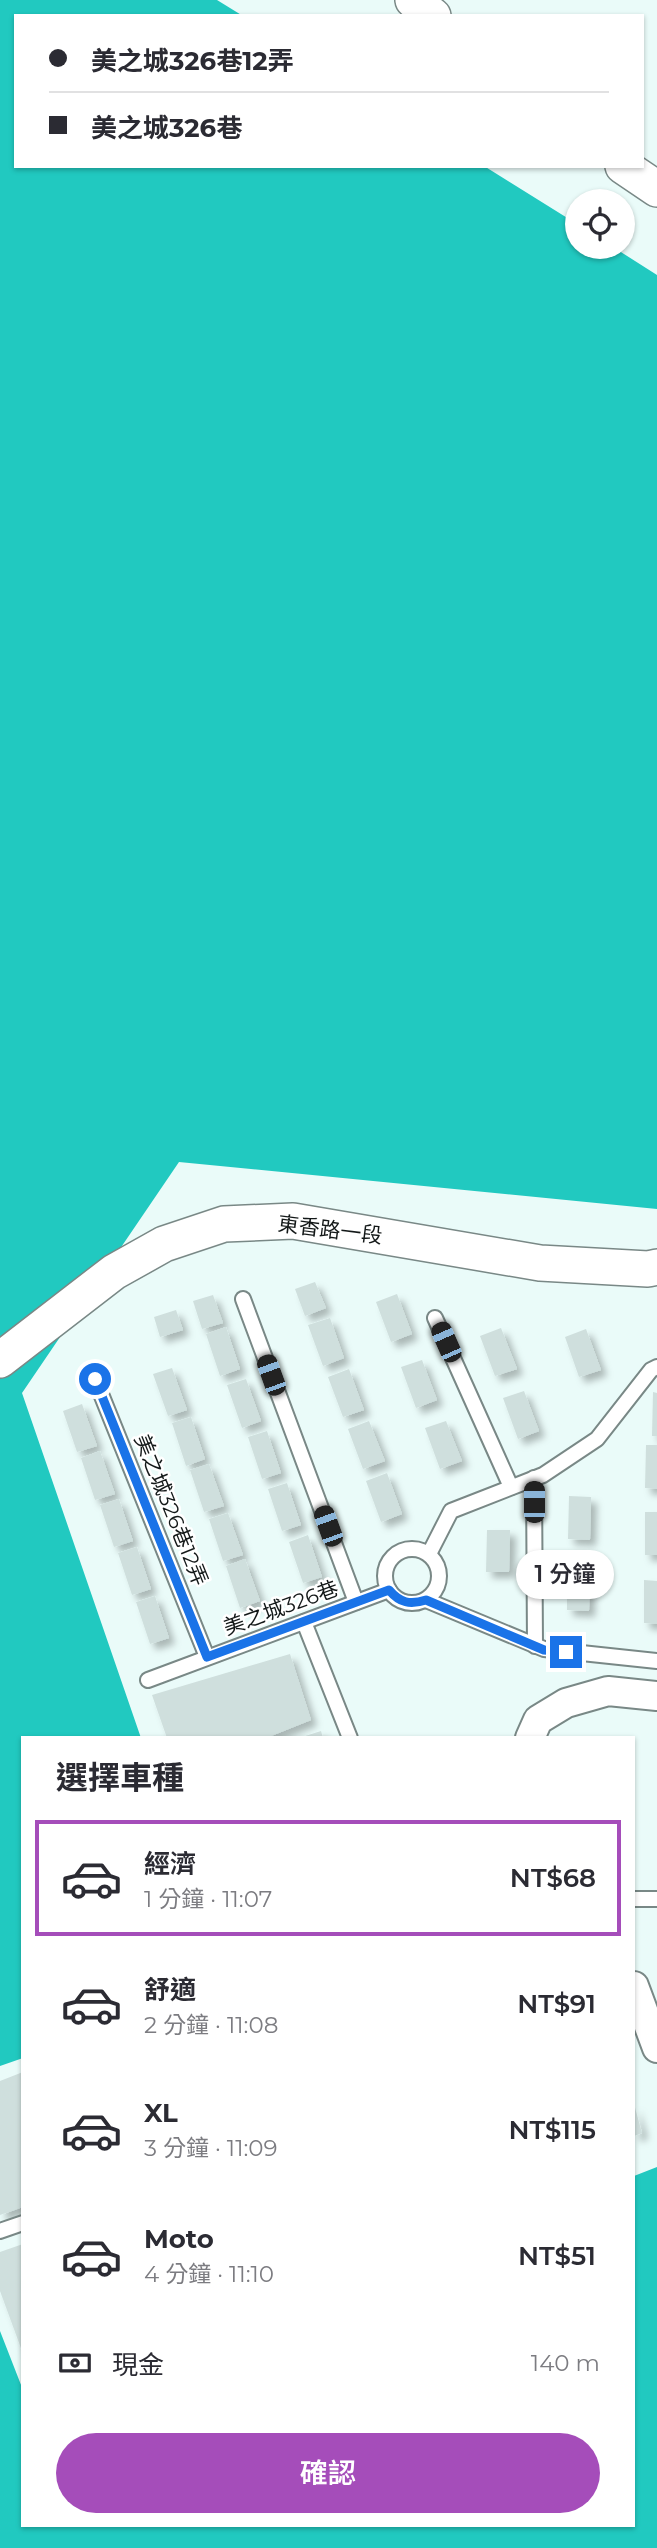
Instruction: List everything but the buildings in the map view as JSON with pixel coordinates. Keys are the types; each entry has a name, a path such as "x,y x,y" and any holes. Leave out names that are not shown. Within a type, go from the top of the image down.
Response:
{"street":[{"path":"413,0 430,14"},
{"path":"626,168 657,190"},
{"name":"東香路一段","path":"0,1360 114,1272 164,1244 224,1224 293,1221 540,1263 648,1269 657,1267"},
{"path":"531,1736 538,1720 566,1703 608,1691 657,1696"},
{"path":"635,1994 657,2048"}],"lane":[{"path":"243,1299 356,1602"},
{"path":"436,1318 511,1487"},
{"path":"429,1554 451,1510 543,1475 597,1439 651,1370 657,1367"},
{"name":"美之城326巷12弄","path":"95,1379 207,1657"},
{"path":"534,1478 535,1646"},
{"path":"426,1600 438,1583 439,1573 435,1562 429,1554 419,1550 408,1549 398,1553 386,1569 385,1580 396,1598 406,1603 426,1600 544,1650 657,1661"},
{"name":"美之城326巷","path":"148,1680 389,1590"},
{"path":"304,1622 349,1736"},
{"path":"635,1899 657,1899"},
{"path":"0,2231 21,2224"}],"shaded area":[{"path":"0,0 217,0 240,14 14,14 14,168 487,168 565,217 565,259 632,259 657,275 657,1209 179,1162 22,1393 140,1736 21,1736 21,2059 0,2066"},
{"path":"657,2167 657,2548 0,2548 0,2331 21,2385 21,2527 635,2527 635,2176"}],"route":[{"path":"95,1379 207,1657 389,1590 396,1598 406,1603 426,1600 544,1650 566,1652"}]}
